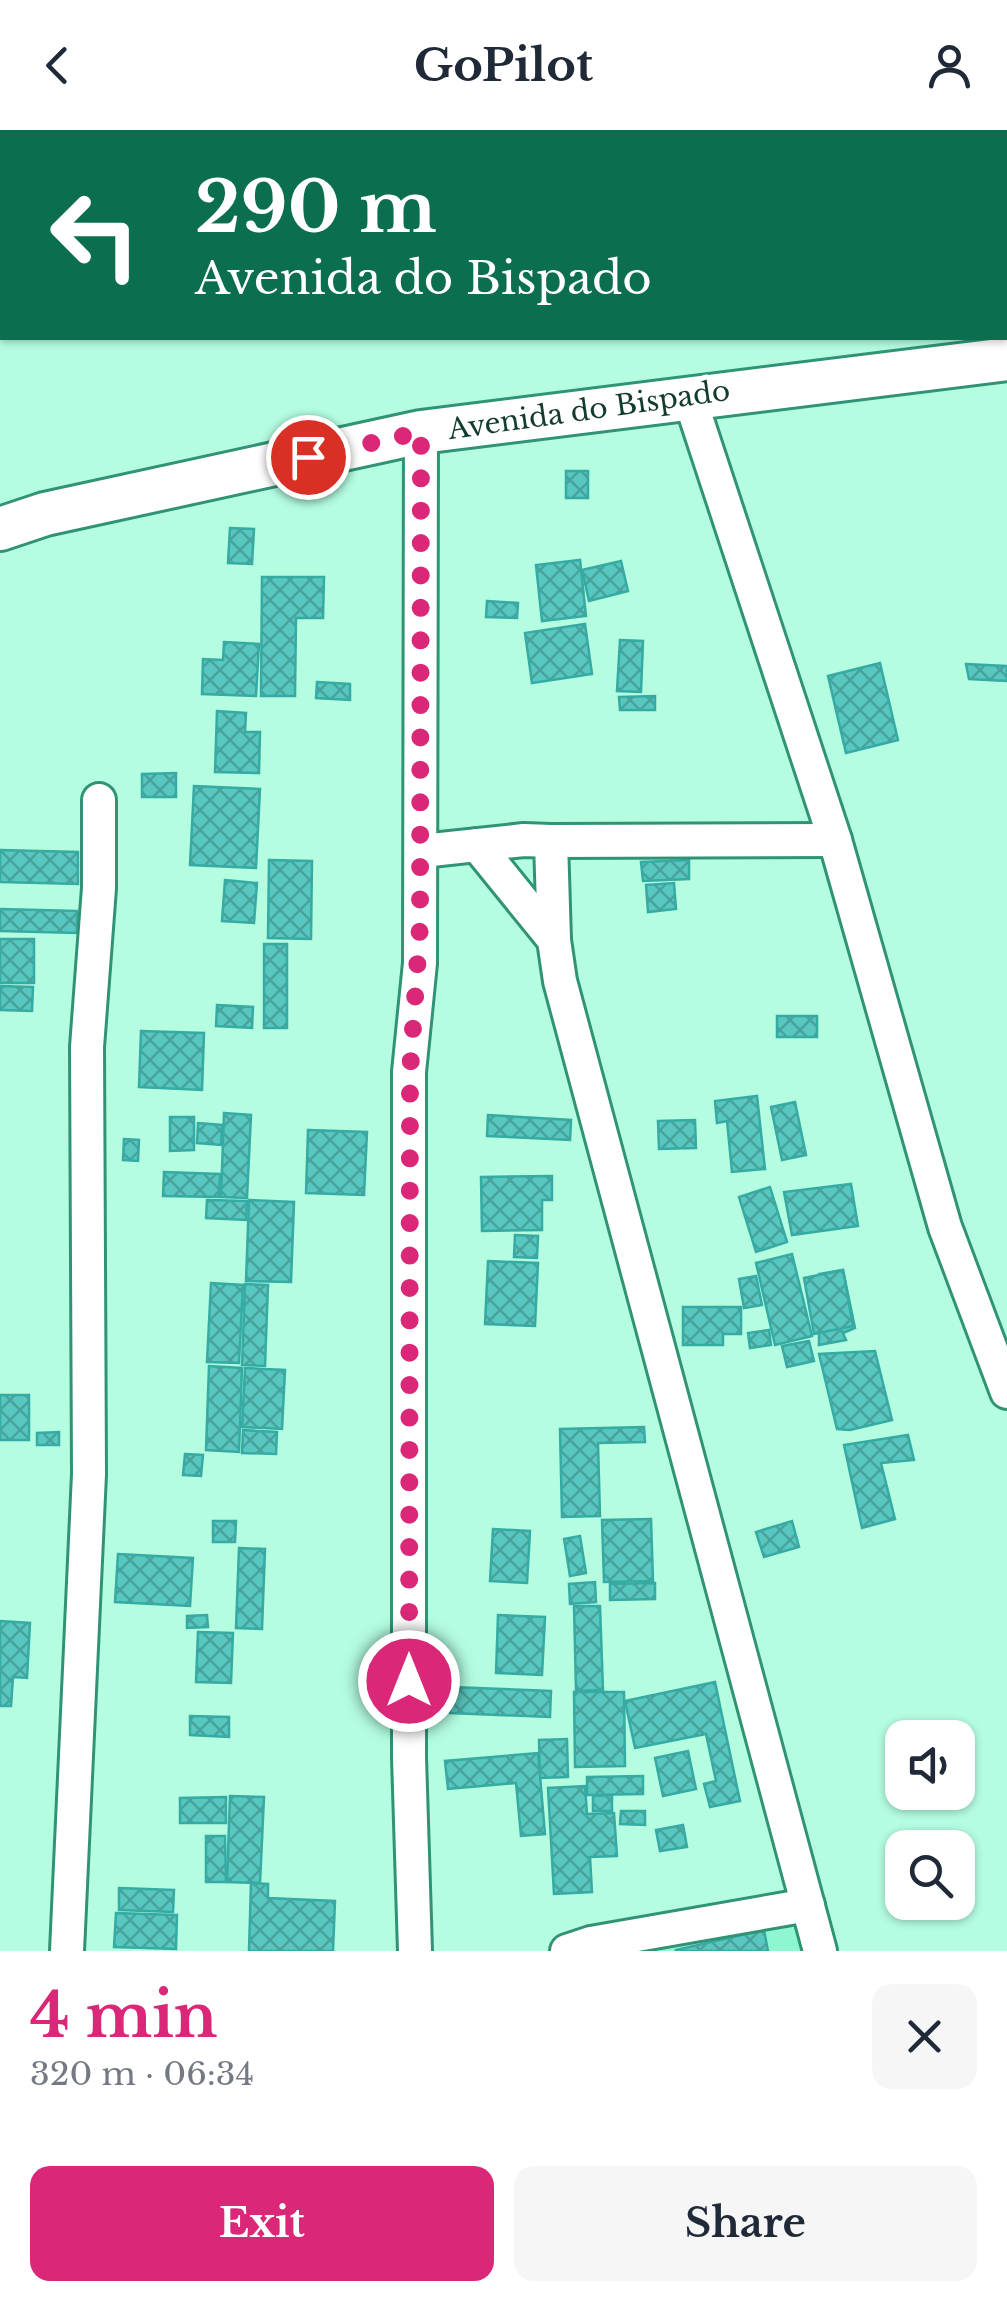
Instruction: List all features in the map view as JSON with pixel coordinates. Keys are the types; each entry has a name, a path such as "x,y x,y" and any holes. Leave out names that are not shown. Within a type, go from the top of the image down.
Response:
{"main road":[{"name":"Avenida do Bispado","path":"0,530 44,514 421,432 1007,359"}],"street":[{"path":"689,396 834,840 945,1226 1007,1392"},
{"path":"415,1951 409,1757 410,1072 420,963 422,852 421,432"},
{"path":"68,1951 89,1474 87,1047 99,888 99,800"},
{"path":"422,852 551,841 834,840"},
{"path":"551,841 554,940 560,981 820,1951"},
{"path":"477,845 554,940"},
{"path":"568,1951 591,1943 808,1905"}],"shaded area":[{"path":"808,1905 820,1951 567,1951"}],"building":[{"path":"566,471 588,471 588,498 566,498"},
{"path":"230,528 254,529 252,564 228,563"},
{"path":"580,560 586,616 542,621 536,565"},
{"path":"621,561 628,591 589,601 582,570"},
{"path":"262,577 324,577 323,618 296,618 295,696 261,696"},
{"path":"487,601 518,603 517,618 486,617"},
{"path":"585,624 592,674 532,683 525,633"},
{"path":"620,640 643,641 641,692 617,691"},
{"path":"224,642 259,644 256,696 202,694 203,659 223,660"},
{"path":"880,663 898,740 846,753 828,676"},
{"path":"966,664 1007,666 1007,681 969,679"},
{"path":"317,682 350,684 350,700 316,698"},
{"path":"655,696 655,710 620,710 619,697"},
{"path":"217,711 246,713 245,732 260,732 259,773 215,772"},
{"path":"176,773 176,797 142,797 142,774"},
{"path":"194,786 260,789 256,868 190,865"},
{"path":"0,850 78,852 78,884 0,882"},
{"path":"269,860 312,861 311,939 268,938"},
{"path":"689,860 689,879 643,881 641,862"},
{"path":"225,880 257,883 254,923 222,921"},
{"path":"674,883 676,909 648,912 646,885"},
{"path":"0,909 77,911 77,933 0,931"},
{"path":"0,939 34,939 34,983 0,983"},
{"path":"264,944 287,944 287,1028 264,1028"},
{"path":"0,986 33,987 32,1011 0,1010"},
{"path":"217,1005 253,1007 252,1028 216,1026"},
{"path":"777,1016 817,1016 817,1037 777,1037"},
{"path":"141,1031 204,1033 202,1090 139,1087"},
{"path":"757,1096 765,1169 732,1172 727,1121 717,1123 715,1101"},
{"path":"795,1102 806,1155 782,1160 771,1107"},
{"path":"224,1113 251,1115 247,1198 221,1197"},
{"path":"488,1115 571,1120 570,1140 487,1136"},
{"path":"170,1117 194,1117 194,1150 170,1151"},
{"path":"695,1120 696,1148 659,1149 658,1121"},
{"path":"198,1123 222,1125 221,1145 197,1143"},
{"path":"308,1130 367,1132 364,1195 306,1193"},
{"path":"124,1139 139,1140 138,1161 123,1160"},
{"path":"164,1172 220,1174 219,1197 163,1196"},
{"path":"552,1176 552,1200 542,1200 542,1230 482,1231 481,1177"},
{"path":"851,1184 858,1226 792,1235 784,1192"},
{"path":"770,1187 787,1242 756,1252 739,1197"},
{"path":"207,1200 247,1201 246,1220 206,1218"},
{"path":"249,1200 294,1202 291,1282 246,1281"},
{"path":"515,1235 538,1236 537,1258 514,1257"},
{"path":"792,1254 812,1336 775,1345 756,1263"},
{"path":"488,1261 538,1263 535,1326 485,1324"},
{"path":"843,1270 855,1328 843,1333 846,1340 819,1345 819,1274"},
{"path":"843,1270 853,1326 814,1334 804,1278"},
{"path":"756,1276 762,1305 744,1308 739,1279"},
{"path":"211,1283 243,1285 239,1363 207,1362"},
{"path":"245,1284 268,1285 265,1366 242,1365"},
{"path":"683,1307 741,1307 741,1334 723,1334 723,1345 683,1345"},
{"path":"769,1330 771,1345 750,1348 748,1333"},
{"path":"809,1341 814,1361 787,1367 782,1346"},
{"path":"875,1351 892,1420 850,1430 837,1429 819,1354"},
{"path":"209,1366 242,1368 239,1452 206,1450"},
{"path":"245,1368 285,1370 282,1429 242,1427"},
{"path":"0,1395 29,1395 29,1440 0,1440"},
{"path":"644,1427 645,1442 598,1443 600,1516 562,1517 560,1429"},
{"path":"243,1430 277,1432 276,1454 242,1453"},
{"path":"59,1432 59,1445 37,1445 37,1433"},
{"path":"908,1435 914,1460 881,1463 895,1519 862,1528 844,1445"},
{"path":"185,1454 203,1455 201,1476 183,1475"},
{"path":"651,1519 653,1581 604,1582 602,1520"},
{"path":"213,1521 236,1521 235,1542 213,1542"},
{"path":"792,1521 799,1547 764,1557 756,1532"},
{"path":"493,1529 530,1531 527,1583 490,1581"},
{"path":"580,1536 586,1573 570,1576 564,1539"},
{"path":"239,1548 265,1549 262,1629 236,1628"},
{"path":"118,1554 193,1558 190,1606 115,1602"},
{"path":"595,1582 596,1602 570,1604 569,1584"},
{"path":"655,1583 655,1599 610,1600 610,1584"},
{"path":"574,1606 600,1606 603,1690 576,1691"},
{"path":"207,1615 208,1627 187,1628 187,1616"},
{"path":"498,1615 545,1617 542,1675 496,1673"},
{"path":"0,1621 30,1623 27,1678 13,1677 11,1706 0,1706"},
{"path":"198,1632 233,1633 231,1683 196,1682"},
{"path":"715,1682 740,1801 710,1807 704,1784 716,1781 706,1734 635,1748 625,1701"},
{"path":"451,1687 551,1691 550,1717 450,1713"},
{"path":"574,1692 624,1692 625,1766 575,1767"},
{"path":"190,1716 229,1717 229,1737 190,1735"},
{"path":"567,1739 568,1777 540,1778 539,1740"},
{"path":"688,1751 696,1789 663,1796 655,1758"},
{"path":"538,1753 545,1834 521,1836 516,1783 448,1789 445,1761"},
{"path":"643,1776 643,1794 587,1795 587,1777"},
{"path":"585,1786 587,1814 614,1813 617,1856 590,1857 592,1892 554,1894 548,1788"},
{"path":"612,1795 612,1811 593,1811 593,1796"},
{"path":"230,1796 264,1797 260,1883 227,1882"},
{"path":"226,1797 226,1823 180,1823 180,1798"},
{"path":"621,1811 645,1811 645,1825 620,1824"},
{"path":"683,1825 687,1847 660,1851 656,1830"},
{"path":"206,1836 225,1836 226,1882 206,1882"},
{"path":"251,1883 268,1884 268,1898 335,1901 333,1951 249,1951"},
{"path":"119,1888 174,1890 173,1912 119,1910"},
{"path":"116,1913 177,1915 176,1949 114,1947"},
{"path":"764,1930 768,1951 676,1951 676,1950"}],"route":[{"path":"308,457 421,432 422,852 420,963 410,1072 409,1681"}]}
